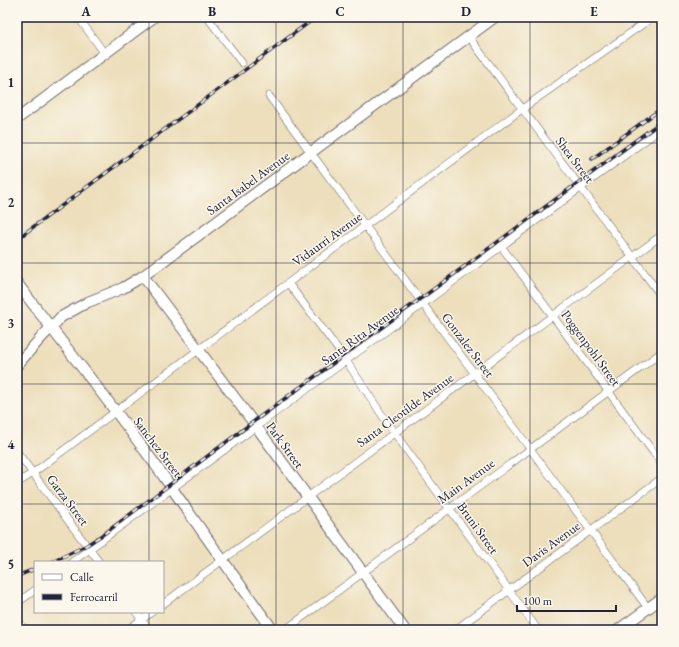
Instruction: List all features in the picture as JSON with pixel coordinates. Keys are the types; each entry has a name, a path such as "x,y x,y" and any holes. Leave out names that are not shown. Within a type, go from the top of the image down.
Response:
{"main road":[{"path":"17,119 154,17"},
{"name":"Santa Isabel Avenue","path":"17,365 51,327 71,311 88,302 123,288 143,276 495,17"},
{"name":"Park Street","path":"143,276 405,630"},
{"name":"Sanchez Street","path":"17,283 172,488 273,630"},
{"path":"618,630 662,598"}],"street":[{"path":"78,17 105,54"},
{"path":"207,17 242,63"},
{"name":"Vidaurri Avenue","path":"17,483 33,473 522,109 653,17"},
{"name":"Shea Street","path":"469,36 662,298"},
{"name":"Gonzalez Street","path":"268,96 366,226 648,608"},
{"name":"Santa Rita Avenue","path":"73,561 345,360 661,130"},
{"name":"Santa Cleotilde Avenue","path":"164,603 662,235"},
{"name":"Poggenpohl Street","path":"501,246 662,464"},
{"name":"Bruni Street","path":"288,283 345,360 395,433 538,630"},
{"name":"Main Avenue","path":"285,630 662,352"},
{"name":"Garza Street","path":"17,452 99,561"},
{"name":"Davis Avenue","path":"455,630 662,478"},
{"path":"17,603 34,591"},
{"path":"137,613 149,630"},
{"path":"127,630 151,613"},
{"path":"17,619 25,630"}],"railway":[{"path":"17,239 316,17"},
{"path":"592,159 662,108"},
{"path":"54,561 87,545 108,531 253,422 662,121"},
{"path":"17,576 34,569"}]}
